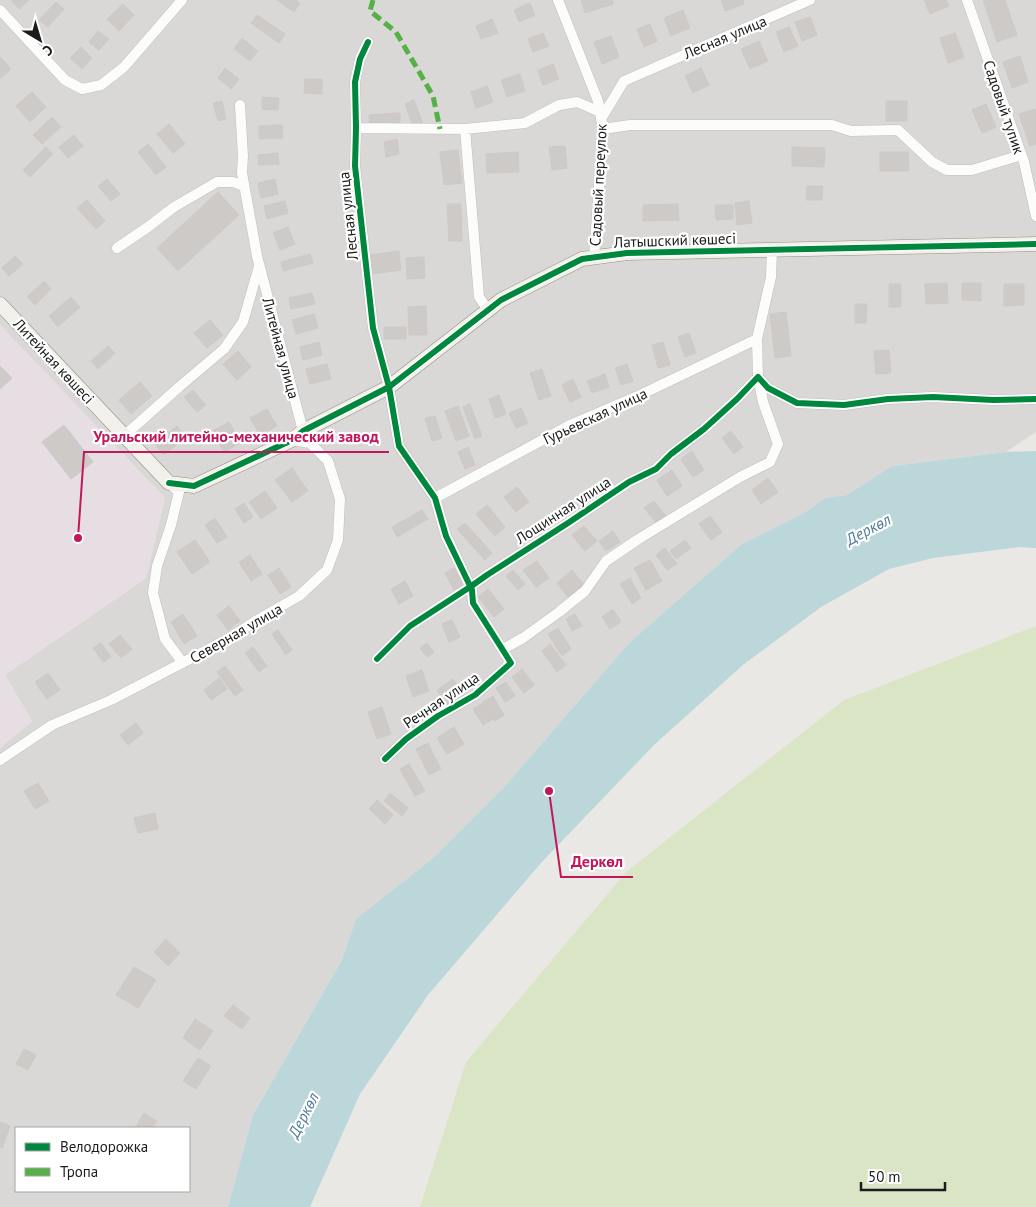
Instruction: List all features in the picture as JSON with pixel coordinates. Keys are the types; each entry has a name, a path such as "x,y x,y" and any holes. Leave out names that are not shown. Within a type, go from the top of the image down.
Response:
{"street":[{"path":"0,10 65,80 82,89 101,85 124,67 182,0"},
{"name":"Садовый переулок","path":"558,0 598,101 602,120 594,258"},
{"name":"Лесная улица","path":"602,120 624,81 810,0"},
{"name":"Садовый тупик","path":"967,0 1021,155 1036,216"},
{"name":"Лесная улица","path":"368,42 360,59 355,82 355,166 373,328 389,387 399,446 434,498 446,536 472,590 473,603 512,663"},
{"path":"356,128 465,129 525,123 559,106 577,102 602,120 630,125 832,124 851,130 898,130 932,162 947,170 972,170 1021,155"},
{"name":"Литейная улица","path":"240,105 244,186 259,266 297,435"},
{"path":"465,129 479,297 488,310"},
{"path":"117,248 174,207 217,182 233,182 244,186"},
{"name":"Латышский көшесі","path":"169,483 194,486 389,387 501,300 582,259 627,253 1036,244"},
{"path":"503,649 523,638 585,591 606,561 740,476 770,462 778,444 763,402 758,377 758,339 771,277 772,249"},
{"name":"Литейная улица","path":"124,436 178,387 224,349 243,322 259,266"},
{"name":"Литейная көшесі","path":"0,304 169,483"},
{"name":"Гурьевская улица","path":"434,498 572,424 640,395 758,339"},
{"path":"758,377 768,388 797,403 844,405 888,398 932,397 993,400 1036,398"},
{"name":"Лощинная улица","path":"377,659 410,626 602,499 629,482 656,469 670,454 704,429 758,377"},
{"name":"Северная улица","path":"0,760 52,725 111,700 230,638 257,620 300,596 327,570 338,540 340,499 328,461 310,443 297,435"},
{"path":"169,483 179,492 158,566 153,593 165,639 183,663"},
{"name":"Речная улица","path":"385,759 406,739 438,716 475,695 512,663"}],"shaded area":[{"path":"0,0 1036,0 1036,432 1006,452 892,466 847,495 825,498 804,513 742,544 629,643 506,785 432,859 356,919 342,960 253,1115 228,1207 0,1207 0,748 32,721 5,675 146,578 165,498 0,325"},
{"path":"0,325 165,498 146,578 5,675 32,721 0,748"}],"green space":[{"path":"1036,626 1036,1207 420,1207 466,1062 626,872 844,700"}],"water":[{"path":"1036,451 1036,548 1020,547 933,558 889,569 821,607 744,664 655,744 541,863 428,995 360,1094 310,1207 228,1207 253,1115 342,960 356,919 432,859 506,785 629,643 742,544 804,513 825,498 847,495 892,466 1006,452"}],"building":[{"path":"11,0 29,0 19,9"},
{"path":"277,0 296,0 300,3 294,12"},
{"path":"581,0 612,0 613,4 585,13"},
{"path":"721,0 743,0 744,4 725,11"},
{"path":"924,0 946,0 949,6 930,14"},
{"path":"983,0 1005,0 1017,35 997,42"},
{"path":"56,2 64,9 48,27 39,20"},
{"path":"530,3 535,15 519,22 514,10"},
{"path":"123,4 134,15 119,31 107,19"},
{"path":"683,10 690,28 671,36 664,18"},
{"path":"257,15 285,34 279,43 251,23"},
{"path":"810,17 817,35 802,41 795,22"},
{"path":"492,19 498,33 481,39 476,26"},
{"path":"650,24 657,41 644,47 637,29"},
{"path":"789,27 798,46 784,52 776,32"},
{"path":"98,31 109,39 99,50 89,42"},
{"path":"543,33 549,46 533,52 528,39"},
{"path":"955,33 964,57 948,63 940,38"},
{"path":"611,36 619,57 602,64 594,42"},
{"path":"242,38 258,51 250,61 234,49"},
{"path":"759,41 768,61 750,69 741,49"},
{"path":"81,47 92,58 82,69 70,58"},
{"path":"1020,56 1028,82 1012,88 1003,62"},
{"path":"0,58 11,69 0,79"},
{"path":"553,64 559,79 543,85 538,70"},
{"path":"225,68 239,79 231,89 218,78"},
{"path":"701,68 709,85 693,93 685,76"},
{"path":"520,74 525,91 507,97 501,80"},
{"path":"305,79 322,79 322,94 304,93"},
{"path":"487,86 493,102 476,108 471,92"},
{"path":"32,92 46,107 30,122 16,106"},
{"path":"262,97 279,98 278,110 262,109"},
{"path":"414,100 423,124 413,127 405,104"},
{"path":"222,101 226,119 218,121 213,103"},
{"path":"886,101 907,101 907,121 886,121"},
{"path":"986,104 996,127 982,133 972,110"},
{"path":"1036,109 1036,144 1030,146 1019,114"},
{"path":"400,113 400,125 370,127 369,115"},
{"path":"52,117 61,127 42,144 33,135"},
{"path":"169,124 185,144 173,153 157,134"},
{"path":"282,125 283,138 259,139 259,126"},
{"path":"74,135 83,146 68,158 59,147"},
{"path":"397,139 399,154 386,157 384,142"},
{"path":"148,144 166,167 156,175 138,152"},
{"path":"565,146 567,168 552,170 549,147"},
{"path":"46,147 53,154 30,177 23,170"},
{"path":"792,147 825,148 824,167 792,166"},
{"path":"458,150 462,183 444,185 440,152"},
{"path":"518,152 519,172 487,173 486,154"},
{"path":"880,152 908,152 909,171 880,171"},
{"path":"278,153 279,164 259,165 258,155"},
{"path":"107,179 120,194 111,201 98,186"},
{"path":"275,179 278,194 261,198 258,183"},
{"path":"807,186 823,186 822,200 806,200"},
{"path":"218,192 239,215 178,271 157,248"},
{"path":"87,200 105,221 96,229 77,208"},
{"path":"285,201 288,213 267,219 264,206"},
{"path":"749,201 752,223 737,225 735,203"},
{"path":"447,204 461,204 462,241 449,241"},
{"path":"678,204 679,220 643,221 643,205"},
{"path":"715,205 733,205 733,219 716,220"},
{"path":"288,227 295,244 280,250 273,233"},
{"path":"399,251 401,270 372,274 370,255"},
{"path":"310,254 313,263 283,271 281,262"},
{"path":"15,256 23,264 9,276 2,268"},
{"path":"424,257 425,278 407,279 406,258"},
{"path":"44,281 51,289 35,305 27,297"},
{"path":"947,283 948,303 926,304 925,284"},
{"path":"962,283 981,283 981,301 962,300"},
{"path":"889,284 901,284 901,307 889,307"},
{"path":"1004,284 1024,284 1024,305 1004,306"},
{"path":"312,293 315,304 291,309 289,298"},
{"path":"71,297 80,307 58,327 49,316"},
{"path":"855,304 867,304 866,323 855,323"},
{"path":"426,306 427,335 409,335 408,307"},
{"path":"786,312 791,356 775,358 770,314"},
{"path":"314,314 318,328 296,334 292,320"},
{"path":"210,320 223,335 207,348 194,333"},
{"path":"384,327 406,327 406,339 384,339"},
{"path":"689,333 696,353 685,357 678,337"},
{"path":"319,342 322,355 303,360 300,347"},
{"path":"663,342 670,365 658,368 652,345"},
{"path":"108,346 115,353 98,369 91,361"},
{"path":"889,350 891,373 876,374 874,351"},
{"path":"238,351 251,367 237,380 223,364"},
{"path":"327,364 331,379 310,384 306,369"},
{"path":"627,364 633,381 621,385 615,368"},
{"path":"0,366 12,378 0,389"},
{"path":"542,369 551,396 539,400 530,373"},
{"path":"605,374 609,387 592,393 587,381"},
{"path":"573,379 581,397 570,402 562,385"},
{"path":"140,382 152,396 131,414 119,400"},
{"path":"193,390 206,405 197,412 184,397"},
{"path":"499,395 506,414 495,418 489,399"},
{"path":"470,404 482,436 475,439 463,407"},
{"path":"458,406 469,436 456,441 445,411"},
{"path":"521,408 528,423 516,428 509,413"},
{"path":"267,409 277,426 260,435 250,418"},
{"path":"435,416 442,438 432,441 425,418"},
{"path":"229,422 241,443 224,452 212,431"},
{"path":"64,425 93,462 71,479 42,442"},
{"path":"177,426 186,437 164,455 155,444"},
{"path":"731,431 743,447 734,454 722,438"},
{"path":"468,447 475,465 465,469 458,452"},
{"path":"692,451 704,470 693,477 681,459"},
{"path":"292,468 308,491 292,502 275,480"},
{"path":"672,470 682,486 667,496 657,480"},
{"path":"768,478 778,492 761,504 752,490"},
{"path":"517,487 529,502 516,512 504,497"},
{"path":"265,491 277,508 261,519 249,502"},
{"path":"654,501 667,517 657,524 644,508"},
{"path":"244,503 253,517 244,523 235,509"},
{"path":"487,505 505,527 495,536 476,514"},
{"path":"422,510 428,519 397,537 392,527"},
{"path":"710,516 722,532 711,540 699,524"},
{"path":"215,518 227,537 217,543 205,525"},
{"path":"465,523 492,553 485,560 457,529"},
{"path":"584,526 597,541 585,551 572,535"},
{"path":"613,531 620,542 606,551 599,541"},
{"path":"195,540 210,562 192,574 177,552"},
{"path":"685,540 691,548 676,559 670,551"},
{"path":"665,548 677,564 667,570 656,555"},
{"path":"250,555 262,574 251,581 239,562"},
{"path":"650,560 662,581 646,590 634,568"},
{"path":"537,561 549,578 536,587 523,570"},
{"path":"279,568 291,587 280,594 268,575"},
{"path":"454,568 463,585 454,590 445,573"},
{"path":"513,570 525,584 518,590 506,576"},
{"path":"572,570 584,585 568,597 557,583"},
{"path":"630,578 641,598 632,604 620,584"},
{"path":"405,581 413,596 399,604 391,589"},
{"path":"488,589 504,609 494,617 478,597"},
{"path":"229,606 240,621 228,630 217,615"},
{"path":"613,609 621,622 610,629 602,617"},
{"path":"183,614 197,636 184,644 171,622"},
{"path":"575,614 582,626 572,631 566,619"},
{"path":"452,620 460,637 449,642 442,624"},
{"path":"558,628 571,649 562,656 548,634"},
{"path":"278,630 292,650 286,655 272,634"},
{"path":"120,635 132,649 121,658 109,644"},
{"path":"101,643 111,657 103,662 93,648"},
{"path":"427,643 434,652 427,657 420,648"},
{"path":"550,644 566,665 557,672 542,651"},
{"path":"253,647 267,666 259,672 245,653"},
{"path":"225,666 243,690 235,696 217,672"},
{"path":"522,669 534,685 524,693 512,677"},
{"path":"422,670 429,691 413,697 406,676"},
{"path":"48,673 60,690 47,699 35,682"},
{"path":"219,678 227,689 211,700 204,690"},
{"path":"453,679 464,695 448,706 437,690"},
{"path":"506,682 515,696 505,702 496,688"},
{"path":"493,696 504,715 495,721 483,702"},
{"path":"483,703 493,719 483,725 473,709"},
{"path":"382,707 391,734 377,739 368,712"},
{"path":"136,723 143,733 128,745 120,735"},
{"path":"454,727 464,744 447,754 437,738"},
{"path":"428,743 441,769 429,775 416,749"},
{"path":"409,764 425,791 415,796 400,769"},
{"path":"38,783 49,801 35,809 24,791"},
{"path":"390,793 408,808 402,816 384,801"},
{"path":"377,800 393,815 385,824 369,809"},
{"path":"155,813 158,829 138,833 134,818"},
{"path":"166,939 180,953 168,966 154,952"},
{"path":"134,967 156,980 138,1008 116,995"},
{"path":"233,1005 250,1018 242,1029 224,1016"},
{"path":"195,1019 213,1031 200,1050 183,1038"},
{"path":"24,1049 36,1055 28,1070 16,1064"},
{"path":"198,1058 211,1066 196,1089 183,1081"},
{"path":"144,1113 157,1121 153,1127 136,1127"},
{"path":"0,1122 10,1126 2,1148 0,1147"}],"marked path":[{"path":"373,0 370,11 396,32 433,96 440,129"}],"cycle path":[{"path":"368,42 360,59 355,82 355,166 373,328 389,387 399,446 435,498 446,536 472,590 473,603 511,663 475,695 438,716 406,739 385,759"},
{"path":"169,483 194,486 292,440 303,431 389,387 501,300 582,259 627,253 1036,244"},
{"path":"377,659 410,626 629,482 656,469 671,454 704,429 758,377 768,388 797,403 844,405 888,399 933,397 993,400 1036,399"}],"place":[{"name":"Уральский литейно-механический завод","path":"78,538"},
{"name":"Деркөл","path":"549,791"}]}
